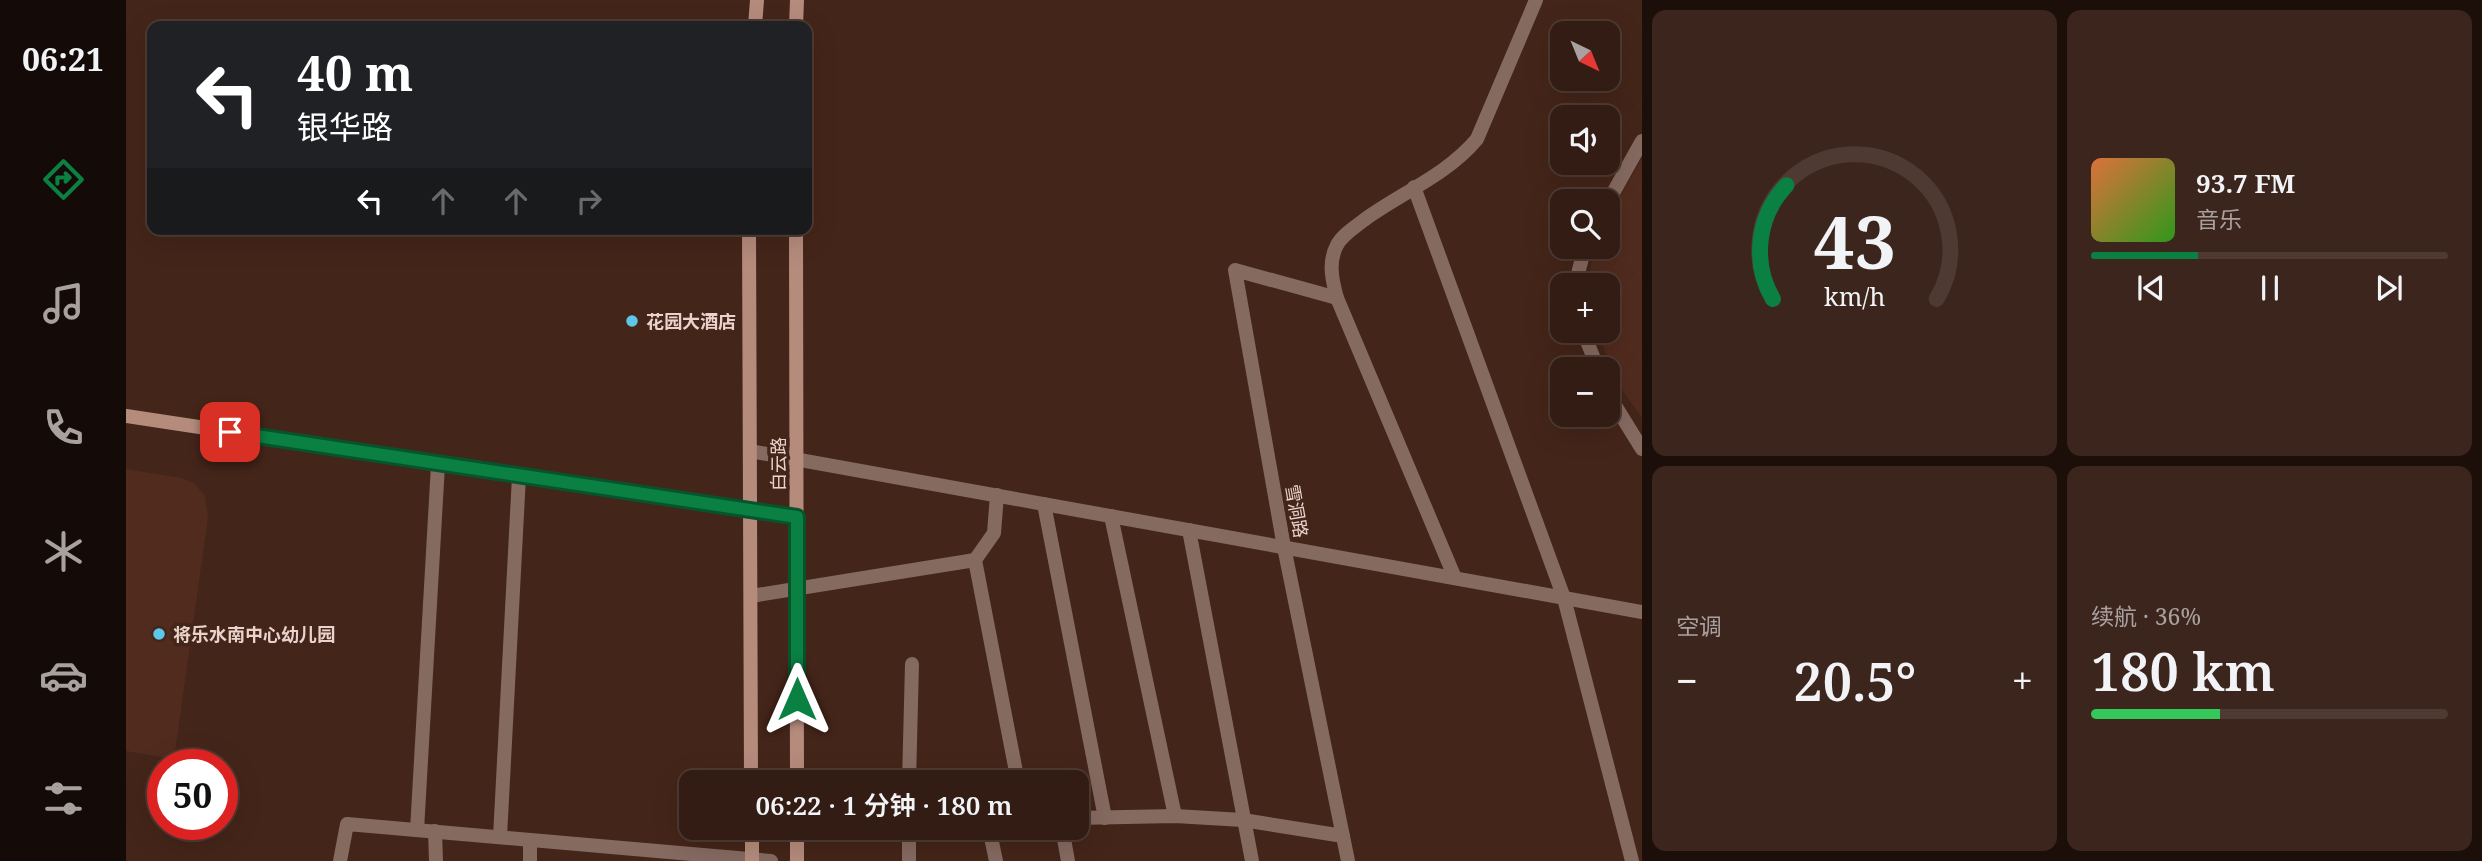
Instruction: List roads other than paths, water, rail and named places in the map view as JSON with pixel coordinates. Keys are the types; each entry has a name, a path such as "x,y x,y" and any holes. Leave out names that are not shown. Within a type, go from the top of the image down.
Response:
{"main road":[{"path":"755,21 757,0"},
{"path":"796,21 797,0"},
{"name":"白云路","path":"749,235 751,770"},
{"name":"白云路","path":"796,235 797,770"},
{"path":"126,416 797,517"},
{"path":"752,840 752,860"},
{"path":"797,840 797,861"}],"street":[{"path":"1455,578 1337,298 1332,268 1338,243 1355,227 1462,157 1477,139 1536,0"},
{"path":"1615,189 1642,141"},
{"path":"1414,187 1564,598 1633,861"},
{"name":"雪洞路","path":"1337,298 1235,270 1284,547 1348,861"},
{"path":"1620,413 1642,449"},
{"path":"750,451 1642,612"},
{"path":"417,830 438,465"},
{"path":"500,837 519,476"},
{"path":"751,596 975,560 994,533 997,495"},
{"path":"1044,504 1105,818"},
{"path":"1111,516 1175,816"},
{"path":"1189,530 1242,820 1252,861"},
{"path":"975,560 1016,770"},
{"path":"909,770 912,664"},
{"path":"1089,818 1175,816 1242,820 1343,836"},
{"path":"340,861 347,824 530,840 633,855 771,861"},
{"path":"435,831 436,861"},
{"path":"530,840 530,861"},
{"path":"909,840 909,861"},
{"path":"992,840 996,861"},
{"path":"1065,840 1069,861"}],"place":[{"name":"花园大酒店","path":"632,321"},
{"name":"将乐水南中心幼儿园","path":"159,634"}]}
